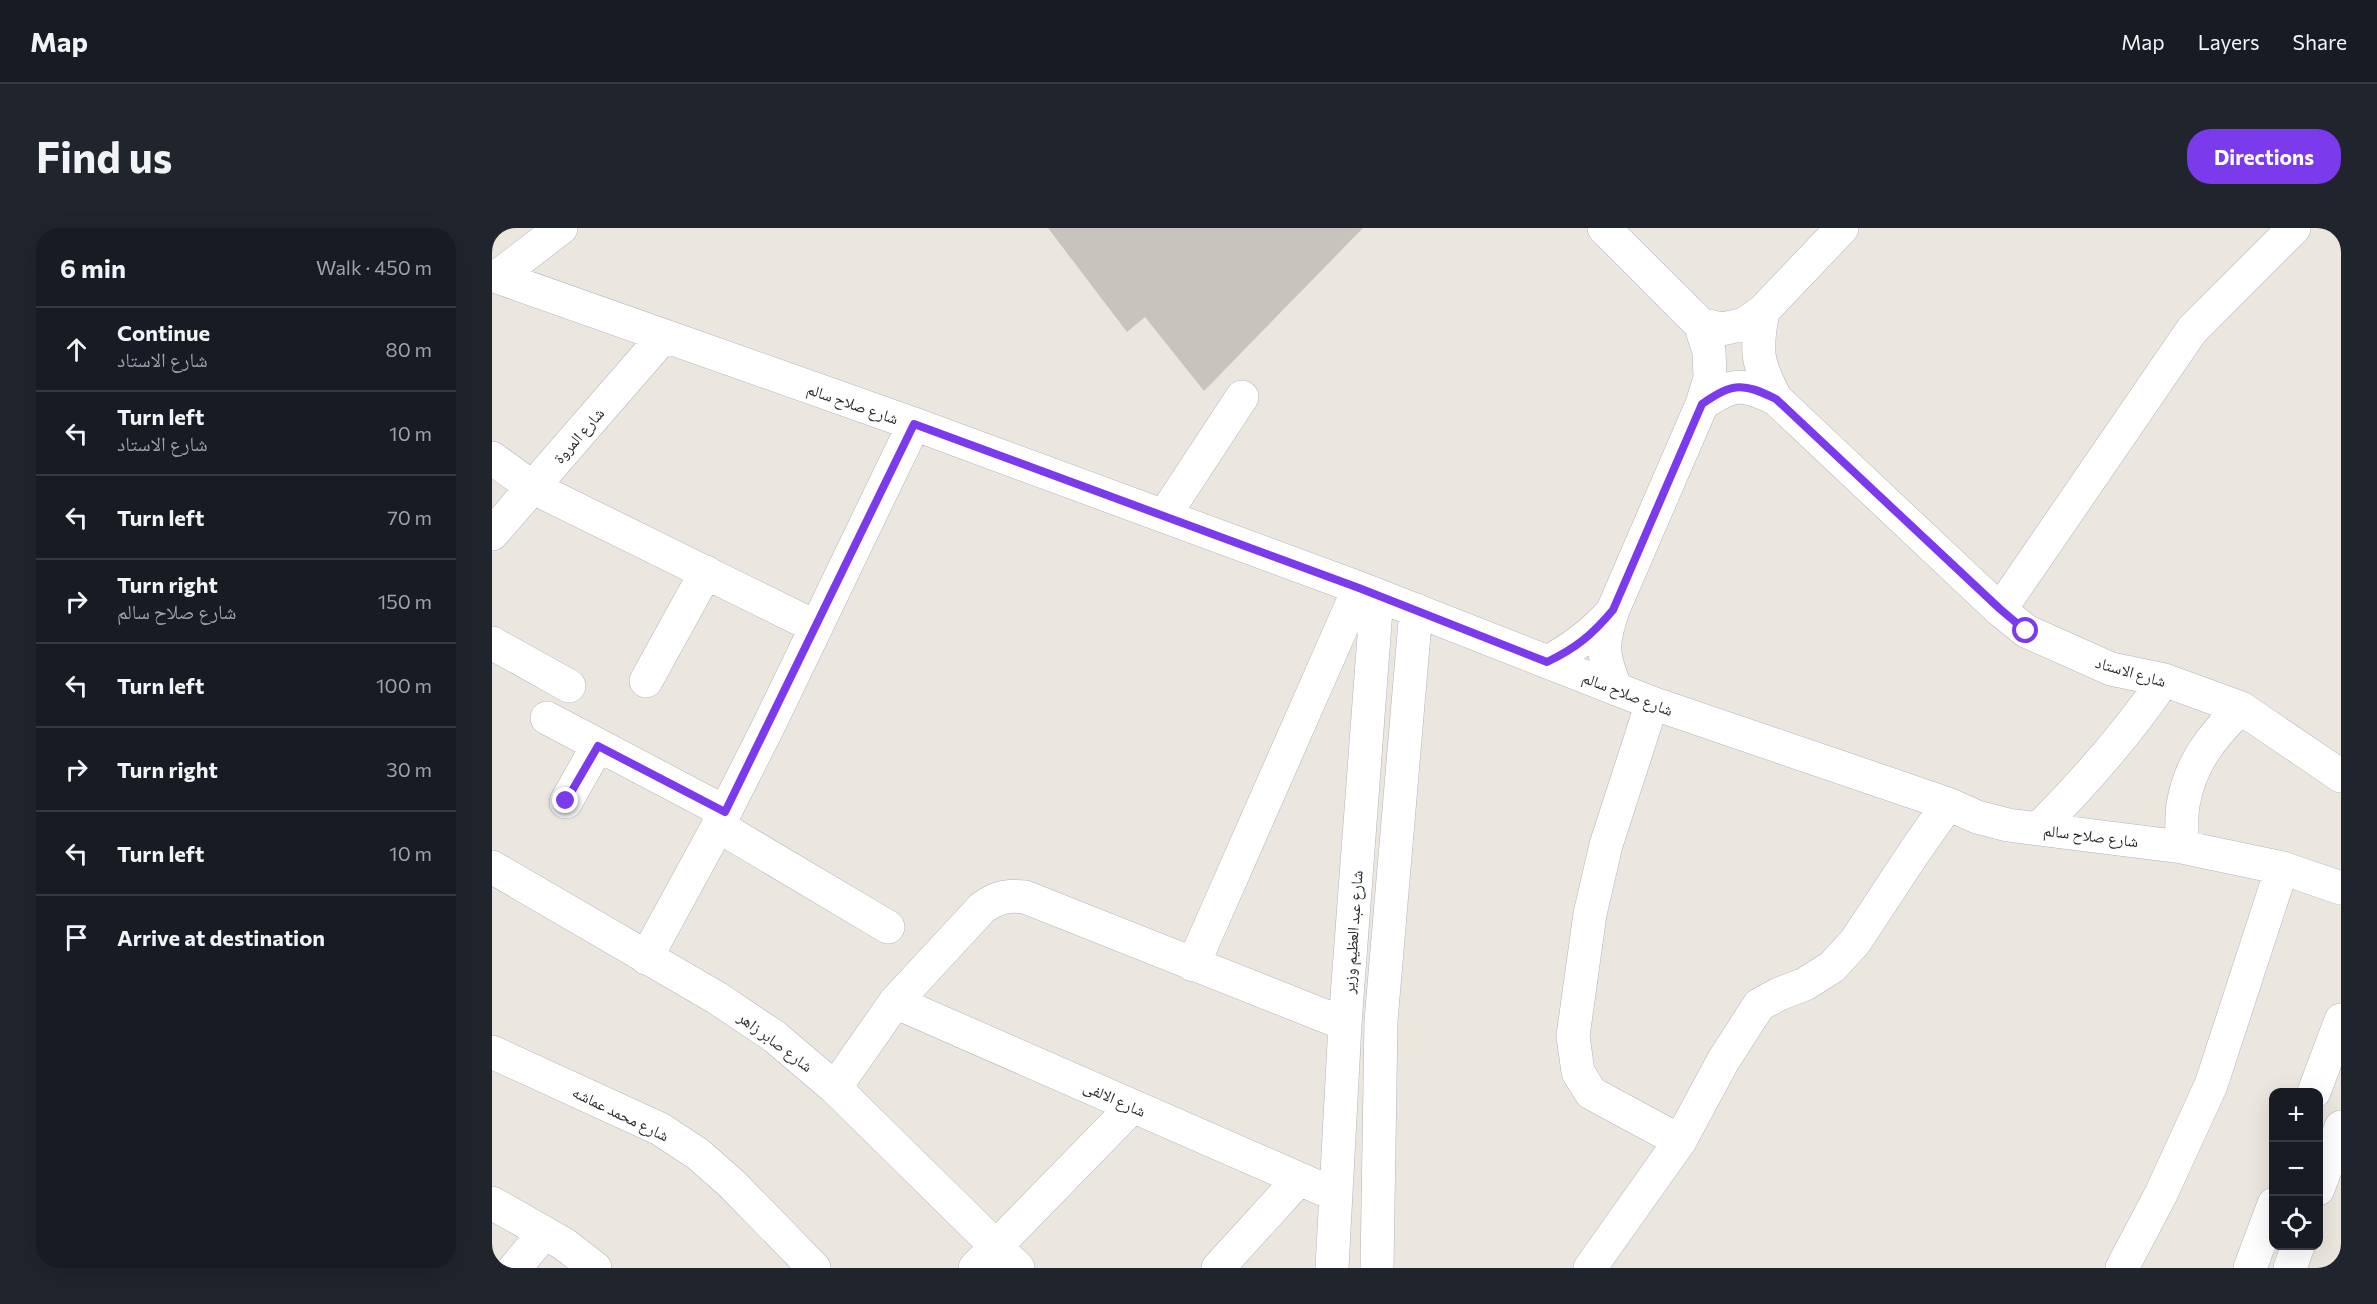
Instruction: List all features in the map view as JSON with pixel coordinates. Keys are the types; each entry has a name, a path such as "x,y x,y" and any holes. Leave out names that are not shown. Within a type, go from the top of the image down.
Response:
{"street":[{"path":"495,276 561,228"},
{"path":"1604,228 1700,324 1709,351 1710,378 1702,404 1613,610 1604,636 1605,663 1616,689"},
{"path":"1700,324 1722,329 1745,324 1763,311 1842,228"},
{"path":"2000,609 2192,330 2294,228"},
{"name":"شارع صلاح سالم","path":"495,276 914,424 1416,610 1652,703 1948,804 1977,817 2008,825 2182,847 2282,868 2328,884"},
{"name":"شارع الاستاد","path":"1763,311 1757,341 1762,372 1776,399"},
{"name":"شارع المروة","path":"492,534 664,336"},
{"name":"شارع الاستاد","path":"1702,404 1725,389 1734,388 1752,387 1776,399 2026,631 2111,669 2164,680 2241,708 2341,776"},
{"path":"1164,516 1242,397"},
{"path":"646,958 722,819 914,424"},
{"path":"492,458 532,486 816,627"},
{"path":"646,681 706,573"},
{"path":"1192,965 1368,592"},
{"name":"شارع عبد العظيم وزير","path":"1336,1264 1336,1195 1368,592"},
{"path":"1375,1266 1381,1021 1416,610"},
{"path":"1547,662 1572,649 1594,632 1613,610"},
{"path":"492,643 569,686"},
{"path":"2039,828 2104,760 2136,721 2164,680"},
{"path":"1652,703 1606,844 1586,935 1573,1036 1578,1072 1591,1093 1680,1141"},
{"path":"2182,847 2183,804 2194,768 2214,735 2241,708"},
{"path":"547,718 722,819 888,927"},
{"path":"566,801 598,746"},
{"path":"1590,1268 1680,1141 1723,1061 1759,1005 1823,973 1856,942 1948,804"},
{"name":"شارع صابر زاهر","path":"492,867 717,998 776,1037 836,1088 996,1261"},
{"path":"2122,1268 2161,1194 2211,1085 2282,868"},
{"path":"2328,884 2341,902"},
{"path":"836,1088 895,1002 982,908 994,899 1010,895 1025,897 1345,1024"},
{"name":"شارع الالفى","path":"895,1002 1336,1195"},
{"path":"2316,1088 2341,1020"},
{"name":"شارع محمد عماشه","path":"492,1052 660,1129 698,1154 732,1184 814,1268"},
{"path":"996,1261 1133,1106"},
{"path":"2323,1178 2341,1127"},
{"path":"1218,1268 1299,1179"},
{"path":"492,1203 564,1244 595,1268"},
{"path":"2250,1268 2269,1217"},
{"path":"515,1268 544,1233"},
{"path":"2290,1268 2296,1250"}],"building":[{"path":"1048,228 1363,228 1204,391 1145,317 1127,332"}],"route":[{"path":"566,801 598,746 725,812 914,424 1359,588 1547,662 1572,649 1594,632 1613,610 1702,404 1725,389 1752,387 1776,399 2026,631"}]}
